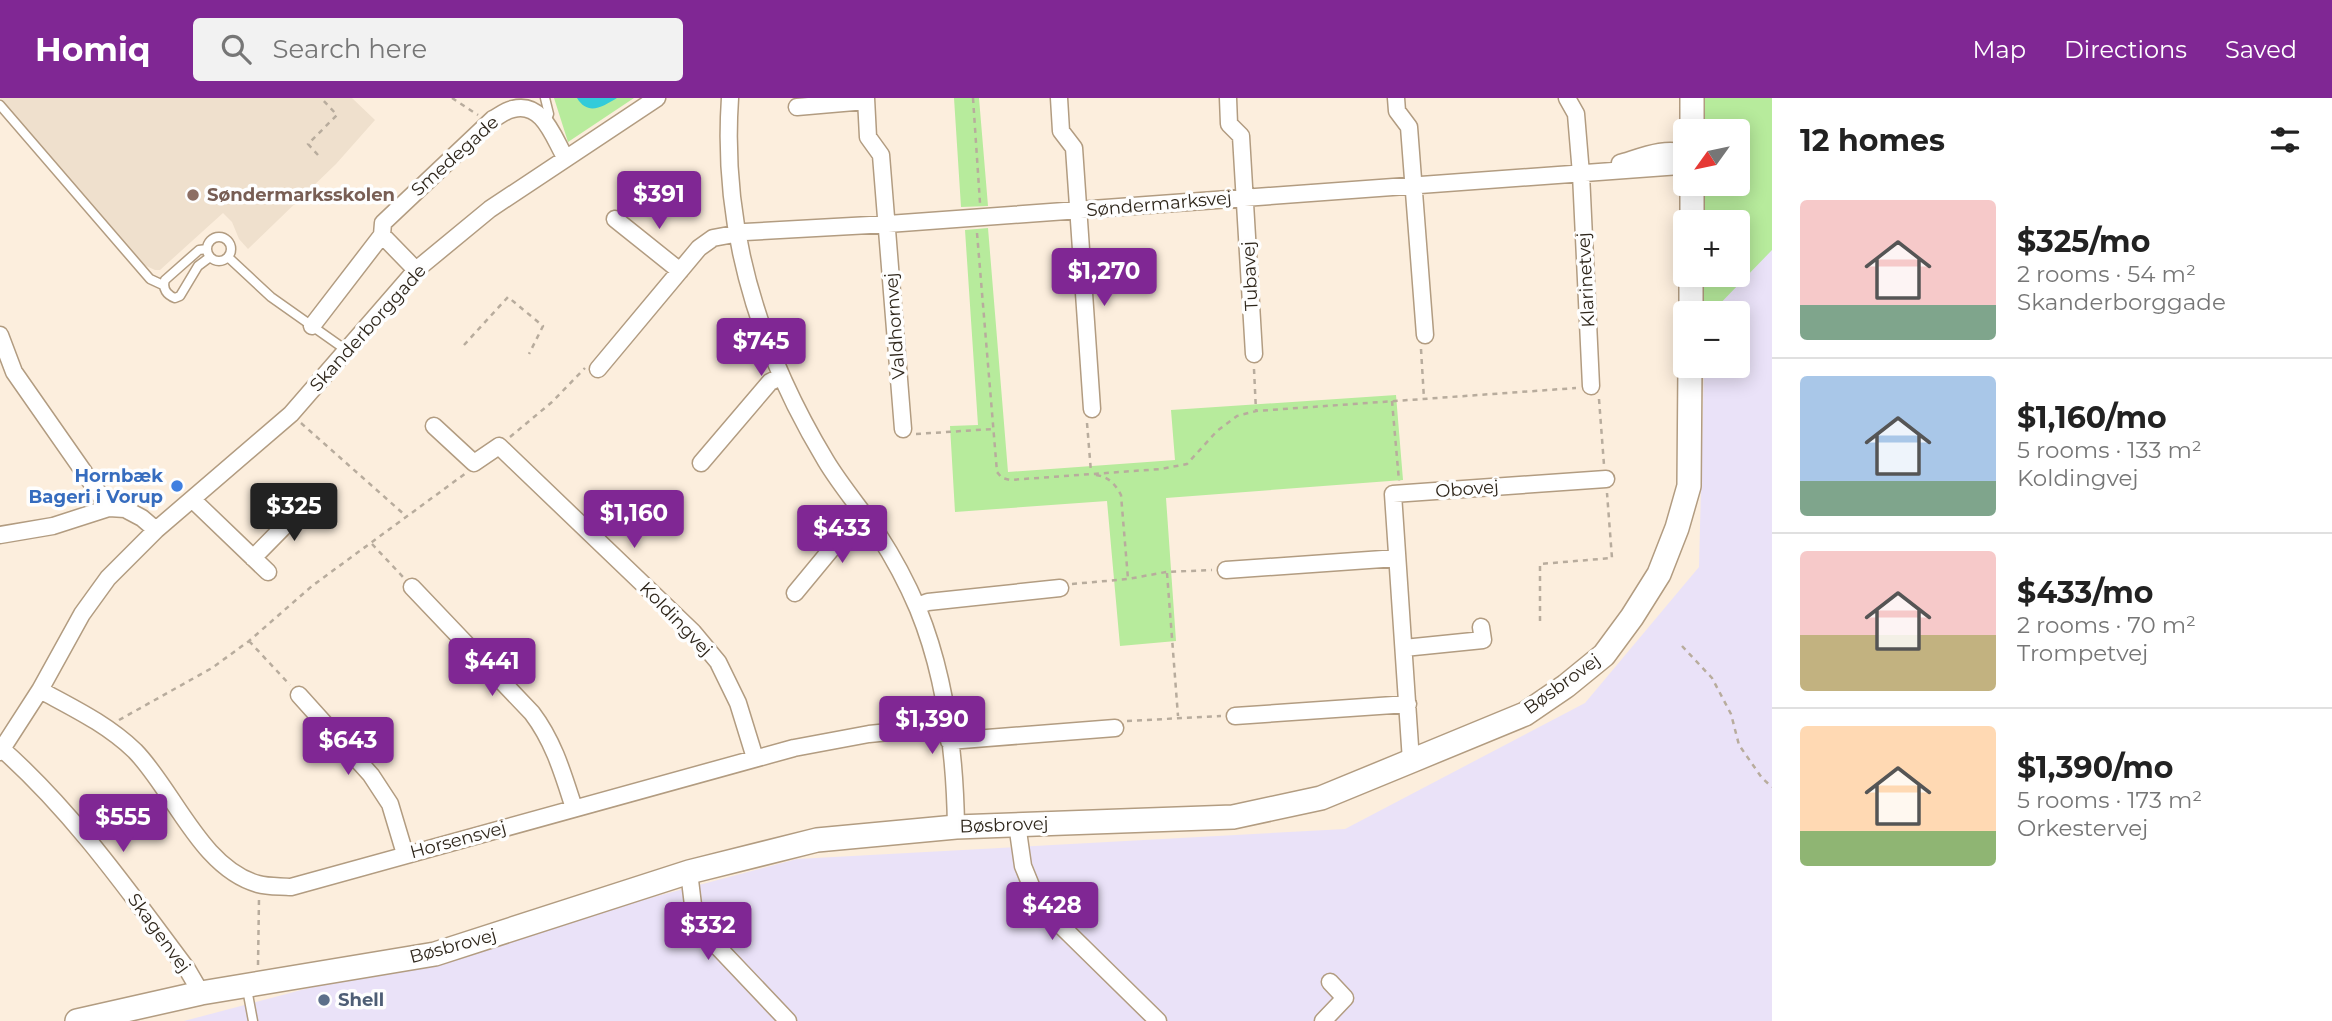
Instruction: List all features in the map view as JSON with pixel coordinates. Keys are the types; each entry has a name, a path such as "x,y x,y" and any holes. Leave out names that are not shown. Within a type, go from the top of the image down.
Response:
{"street":[{"name":"Skanderborggade","path":"1,750 40,690 82,614 108,578 156,530 291,414 416,270 490,209 657,98"},
{"path":"730,98 729,174 737,233 758,321 780,377 801,419 827,463 891,556 917,607 937,667 948,733 956,827"},
{"path":"1059,98 1061,131 1074,148 1092,409"},
{"name":"Tubavej","path":"1228,98 1229,124 1241,136 1254,354"},
{"path":"1396,98 1397,111 1409,127 1425,335"},
{"name":"Klarinetvej","path":"1567,98 1576,114 1591,386"},
{"path":"1692,98 1692,119"},
{"path":"797,107 866,99"},
{"name":"Valdhornvej","path":"866,99 868,137 881,155 902,429"},
{"name":"Smedegade","path":"312,326 382,235 383,223 489,123 521,103 546,121"},
{"path":"546,121 565,157"},
{"name":"Søndermarksvej","path":"1581,174 1658,153 1673,152"},
{"name":"Søndermarksvej","path":"598,369 699,248 713,238 737,233 1673,167"},
{"path":"615,219 680,271"},
{"path":"382,235 416,270"},
{"path":"0,335 14,372 109,508"},
{"path":"701,463 770,382 780,377"},
{"name":"Bøsbrovej","path":"77,1021 201,993 435,954 689,872 817,840 956,827 1233,817 1321,798 1525,713 1566,686 1604,655 1660,574 1677,528 1689,486 1690,378"},
{"path":"433,426 474,463 499,446"},
{"name":"Koldingvej","path":"499,446 693,632 718,662 737,703 755,758"},
{"name":"Obovej","path":"1400,493 1606,479"},
{"path":"1400,493 1393,494 1411,761"},
{"path":"193,500 268,572"},
{"path":"253,558 308,502"},
{"path":"0,535 53,526 109,508 125,509 156,530"},
{"path":"795,593 862,512"},
{"path":"1226,570 1397,558"},
{"path":"412,587 533,713 557,754 574,808"},
{"path":"917,607 929,602 1060,589"},
{"path":"1404,648 1483,640 1481,627"},
{"name":"Horsensvej","path":"40,690 107,727 136,753 211,852 229,870 259,885 291,887 755,758 869,734 1115,728"},
{"path":"299,695 371,775 390,804 405,854"},
{"path":"1235,716 1408,704"},
{"name":"Skagenvej","path":"1,750 29,772 70,818 187,970 201,993"},
{"path":"1017,824 1023,866 1046,911 1158,1021"},
{"path":"689,872 693,905 715,943 788,1021"},
{"path":"1323,1021 1345,998 1330,982"}],"lane":[{"path":"545,98 549,114 546,121"},
{"path":"0,105 150,279 163,285 170,296 180,296 185,291 192,275 208,253 209,242 214,238 225,238 231,248 228,257 218,261 208,253 199,250 165,280 163,285"},
{"path":"228,257 271,298 347,350"},
{"path":"252,985 253,1021"}],"path":[{"path":"318,155 309,144 337,115 321,98"},
{"path":"452,98 489,123"},
{"path":"973,98 980,205 976,209 976,218 997,472 1002,478 1010,480 1091,474 1187,464 1217,431 1237,416 1256,411 1598,386 1612,558 1540,564 1540,621"},
{"path":"464,345 508,296 543,326 529,354"},
{"path":"1424,398 1420,344 1425,335"},
{"path":"1254,354 1256,411"},
{"path":"499,446 552,402 587,366 598,369"},
{"path":"1392,401 1400,493"},
{"path":"1091,474 1087,419 1092,409"},
{"path":"291,414 407,517"},
{"path":"902,429 910,434 993,429"},
{"path":"107,727 212,668 249,641 312,586 469,471 474,463"},
{"path":"1091,474 1104,476 1114,483 1121,495 1128,579"},
{"path":"371,543 412,587"},
{"path":"1060,589 1067,584 1128,579 1166,572 1226,570"},
{"path":"1166,572 1178,716"},
{"path":"249,641 299,695"},
{"path":"1682,646 1712,678 1731,714 1740,745 1762,778 1772,787"},
{"path":"1115,728 1126,721 1178,716 1235,716"},
{"path":"252,985 259,885"}],"shaded area":[{"name":"Søndermarksskolen","path":"0,98 352,98 375,120 336,164 248,249 239,239 232,222 223,213 160,270 155,270 144,265"},
{"path":"1772,98 1772,1021 184,1021 797,859 1345,829 1585,703 1699,567 1704,378 1750,378 1750,301 1715,301 1728,287 1750,287 1750,210 1738,210 1738,196 1750,196 1750,119"}],"green space":[{"path":"554,98 634,98 568,142"},
{"path":"954,98 979,98 988,206 961,207"},
{"path":"1704,98 1772,98 1772,250 1750,273 1750,210 1703,210 1703,196 1750,196 1750,119 1703,119"},
{"path":"988,228 1008,472 1175,460 1171,410 1396,395 1403,480 1166,498 1176,641 1120,646 1107,501 955,512 950,426 978,425 965,230"},
{"path":"1702,287 1736,287 1723,301 1702,301"}],"water":[{"path":"577,98 617,98 601,107 591,108 581,104"}],"place":[{"name":"Søndermarksskolen","path":"193,195"},
{"name":"Hornbæk Bageri i Vorup","path":"177,486"},
{"name":"Shell","path":"324,1000"}]}
